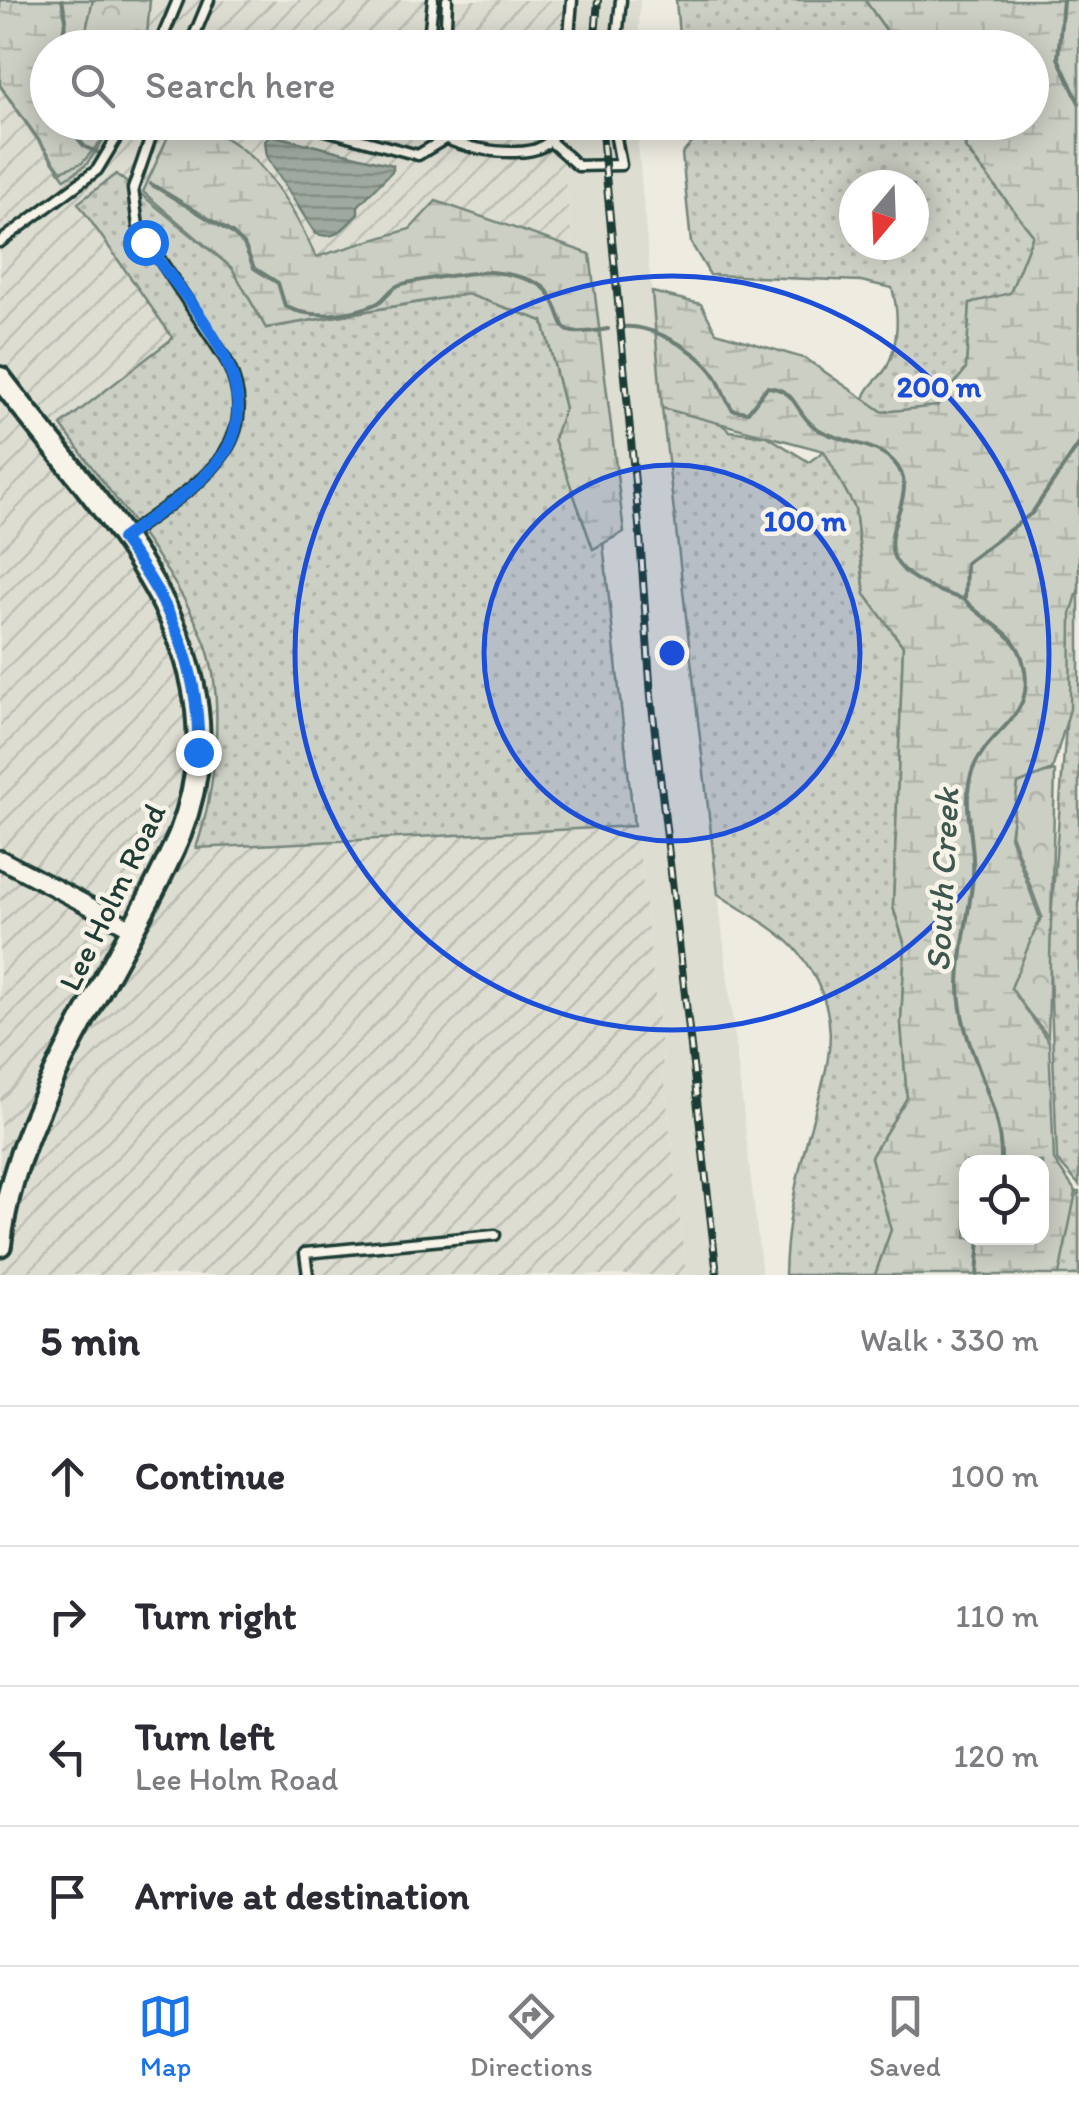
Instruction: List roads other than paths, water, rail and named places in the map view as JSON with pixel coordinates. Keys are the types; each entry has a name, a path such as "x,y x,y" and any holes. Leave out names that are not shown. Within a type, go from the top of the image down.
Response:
{"street":[{"name":"Lee Holm Road","path":"0,378 157,585 174,620 192,676 198,734 185,820 29,1132 2,1208 0,1245"},
{"path":"0,859 133,929"}],"lane":[{"path":"166,30 178,0"},
{"path":"196,30 209,0"},
{"path":"430,30 432,0"},
{"path":"446,30 447,0"},
{"path":"570,30 572,0"},
{"path":"618,30 621,0"},
{"path":"0,242 96,170 115,140"},
{"path":"122,539 215,467 234,438 240,408 236,378 226,360 138,226 132,190 150,140"},
{"path":"363,140 418,155 443,141 526,152 550,141 578,166 622,165 616,140"},
{"path":"308,1275 306,1254 495,1235"}],"waterway":[{"path":"62,0 64,30"},
{"name":"South Creek","path":"1063,0 1058,58 1079,103"},
{"path":"79,140 97,152"},
{"path":"151,184 232,233 244,244 254,268 278,283 285,306 295,310 318,314 354,311 379,302 399,285 491,272 544,287 569,331 608,329"},
{"path":"623,327 660,334 697,356 714,374 733,410 748,412 767,387 777,389 791,397 816,428 866,446 893,461 903,478 892,549 900,566 922,583 963,599"},
{"name":"South Creek","path":"1001,1155 995,1118 961,1010 961,959 973,875 968,795 973,769 1019,708 1026,678 1022,658 1012,640 965,600 966,563 1032,513 1079,444"},
{"name":"South Creek","path":"977,1275 979,1245"}],"railway":[{"path":"596,30 598,0"},
{"path":"603,140 651,697 717,1275"}]}
